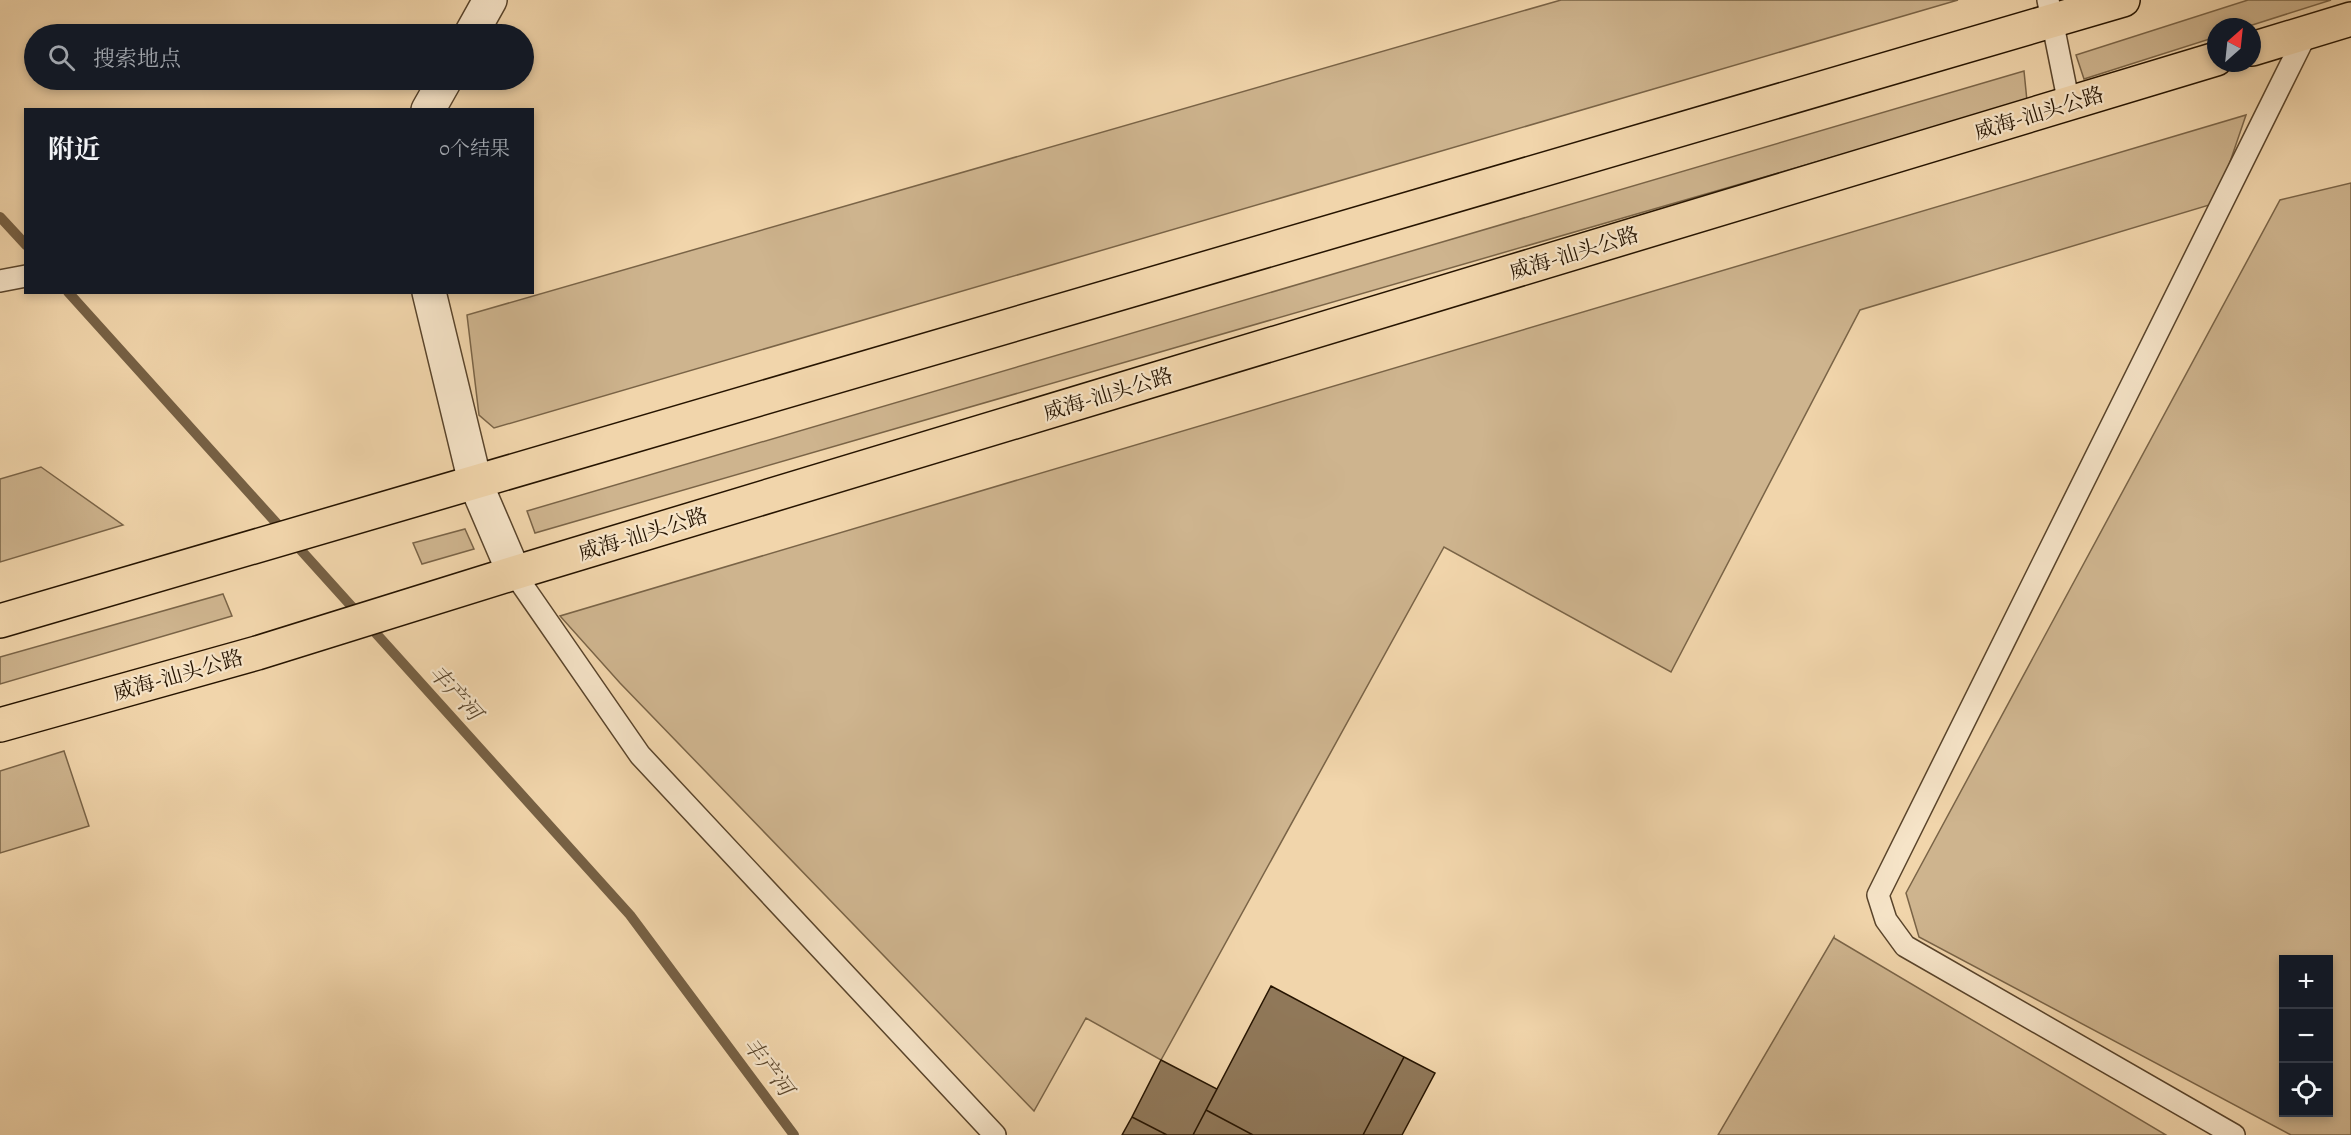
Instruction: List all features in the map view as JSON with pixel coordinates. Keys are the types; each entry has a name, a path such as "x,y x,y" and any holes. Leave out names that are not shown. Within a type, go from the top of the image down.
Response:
{"highway":[{"path":"0,621 475,482 2050,10 2123,0"},
{"path":"2261,46 2351,19"},
{"name":"威海-汕头公路","path":"0,725 257,653 514,573 2207,62"}],"street":[{"path":"477,24 490,0"},
{"path":"429,108 439,90"},
{"path":"429,294 475,482 514,573"}],"lane":[{"path":"2050,10 2069,104"},
{"path":"2234,1135 1905,946 1886,920 1878,895 2307,32"},
{"path":"0,281 24,276"},
{"path":"514,573 640,755 995,1135"}],"shaded area":[{"path":"1561,0 1958,0 494,428 479,415 467,315"},
{"path":"2248,0 2331,0 2261,22 2261,18 2207,18 2207,40 2084,79 2076,55"},
{"path":"2024,71 2027,101 535,533 527,511"},
{"path":"2246,115 2216,203 1860,310 1671,672 1444,547 1161,1060 1086,1018 1034,1111 620,683 560,616"},
{"path":"2351,183 2351,1135 2291,1135 1919,937 1906,893 2280,200"},
{"path":"41,467 123,525 0,562 0,479"},
{"path":"465,529 474,549 422,564 413,543"},
{"path":"223,594 232,616 0,684 0,657"},
{"path":"64,751 89,826 0,853 0,771"},
{"path":"1834,938 2166,1135 1718,1135"}],"building":[{"path":"1271,986 1404,1057 1363,1135 1253,1135 1206,1110"},
{"path":"1404,1057 1435,1073 1402,1135 1363,1135"},
{"path":"1161,1060 1217,1089 1193,1135 1167,1135 1132,1117"},
{"path":"1206,1110 1253,1135 1193,1135"},
{"path":"1132,1117 1167,1135 1122,1135"}],"waterway":[{"name":"丰产河","path":"0,217 24,243"},
{"name":"丰产河","path":"70,294 630,915 794,1135"}]}
